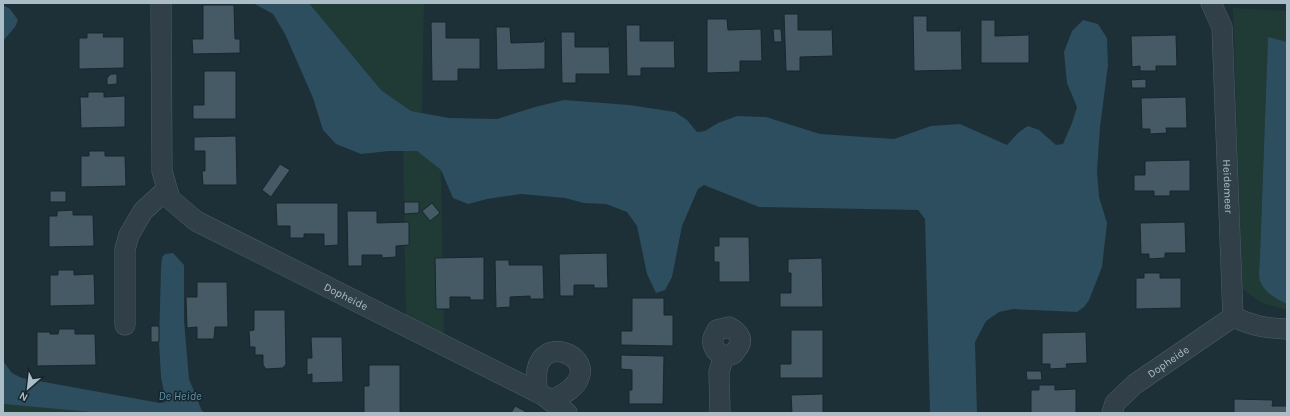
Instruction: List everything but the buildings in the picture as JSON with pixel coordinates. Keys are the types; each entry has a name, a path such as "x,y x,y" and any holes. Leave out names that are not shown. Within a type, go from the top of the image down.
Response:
{"street":[{"name":"Dopheide","path":"161,3 162,171 170,199 196,221 552,402"},
{"name":"Heidemeer","path":"1212,3 1222,27 1233,317"},
{"path":"125,324 125,249 129,235 144,210 167,189"},
{"name":"Dopheide","path":"1112,413 1115,403 1135,384 1233,317"},
{"path":"1233,317 1254,326 1287,329"},
{"path":"720,413 719,372 724,356"}],"green space":[{"path":"309,3 424,3 422,113 411,111 381,90"},
{"path":"1233,8 1287,11 1287,42 1268,38 1260,281 1281,301 1287,304 1287,310 1262,303 1242,289"},
{"path":"403,151 417,151 441,170 444,342 406,322"},
{"path":"3,404 97,412 102,413 3,413"}],"water":[{"path":"253,3 309,3 381,90 411,111 449,118 497,119 564,100 629,105 675,112 687,120 697,132 705,131 718,123 737,116 766,117 820,134 894,139 931,126 960,124 1007,145 1019,132 1028,126 1039,130 1056,145 1063,144 1077,107 1067,83 1064,52 1072,31 1083,20 1098,24 1107,38 1108,65 1100,127 1097,171 1099,197 1107,223 1102,267 1089,300 1084,307 1077,312 1013,309 999,312 986,321 975,342 977,413 930,413 925,219 918,210 759,207 704,185 698,189 682,226 672,277 665,290 656,293 647,274 637,226 627,212 606,204 584,203 565,198 521,194 487,199 468,204 453,198 441,170 417,151 389,151 361,154 336,144 323,130 313,98 285,34 273,14"},
{"path":"3,5 10,9 18,20 15,27 3,41"},
{"path":"1268,37 1287,42 1287,304 1275,298 1264,289 1259,275"},
{"name":"De Heide","path":"173,253 184,265 184,320 189,379 202,411 206,413 102,413 3,404 3,361 12,373 22,378 160,403 166,402 161,377 159,342 161,269 162,257 165,254"}]}
